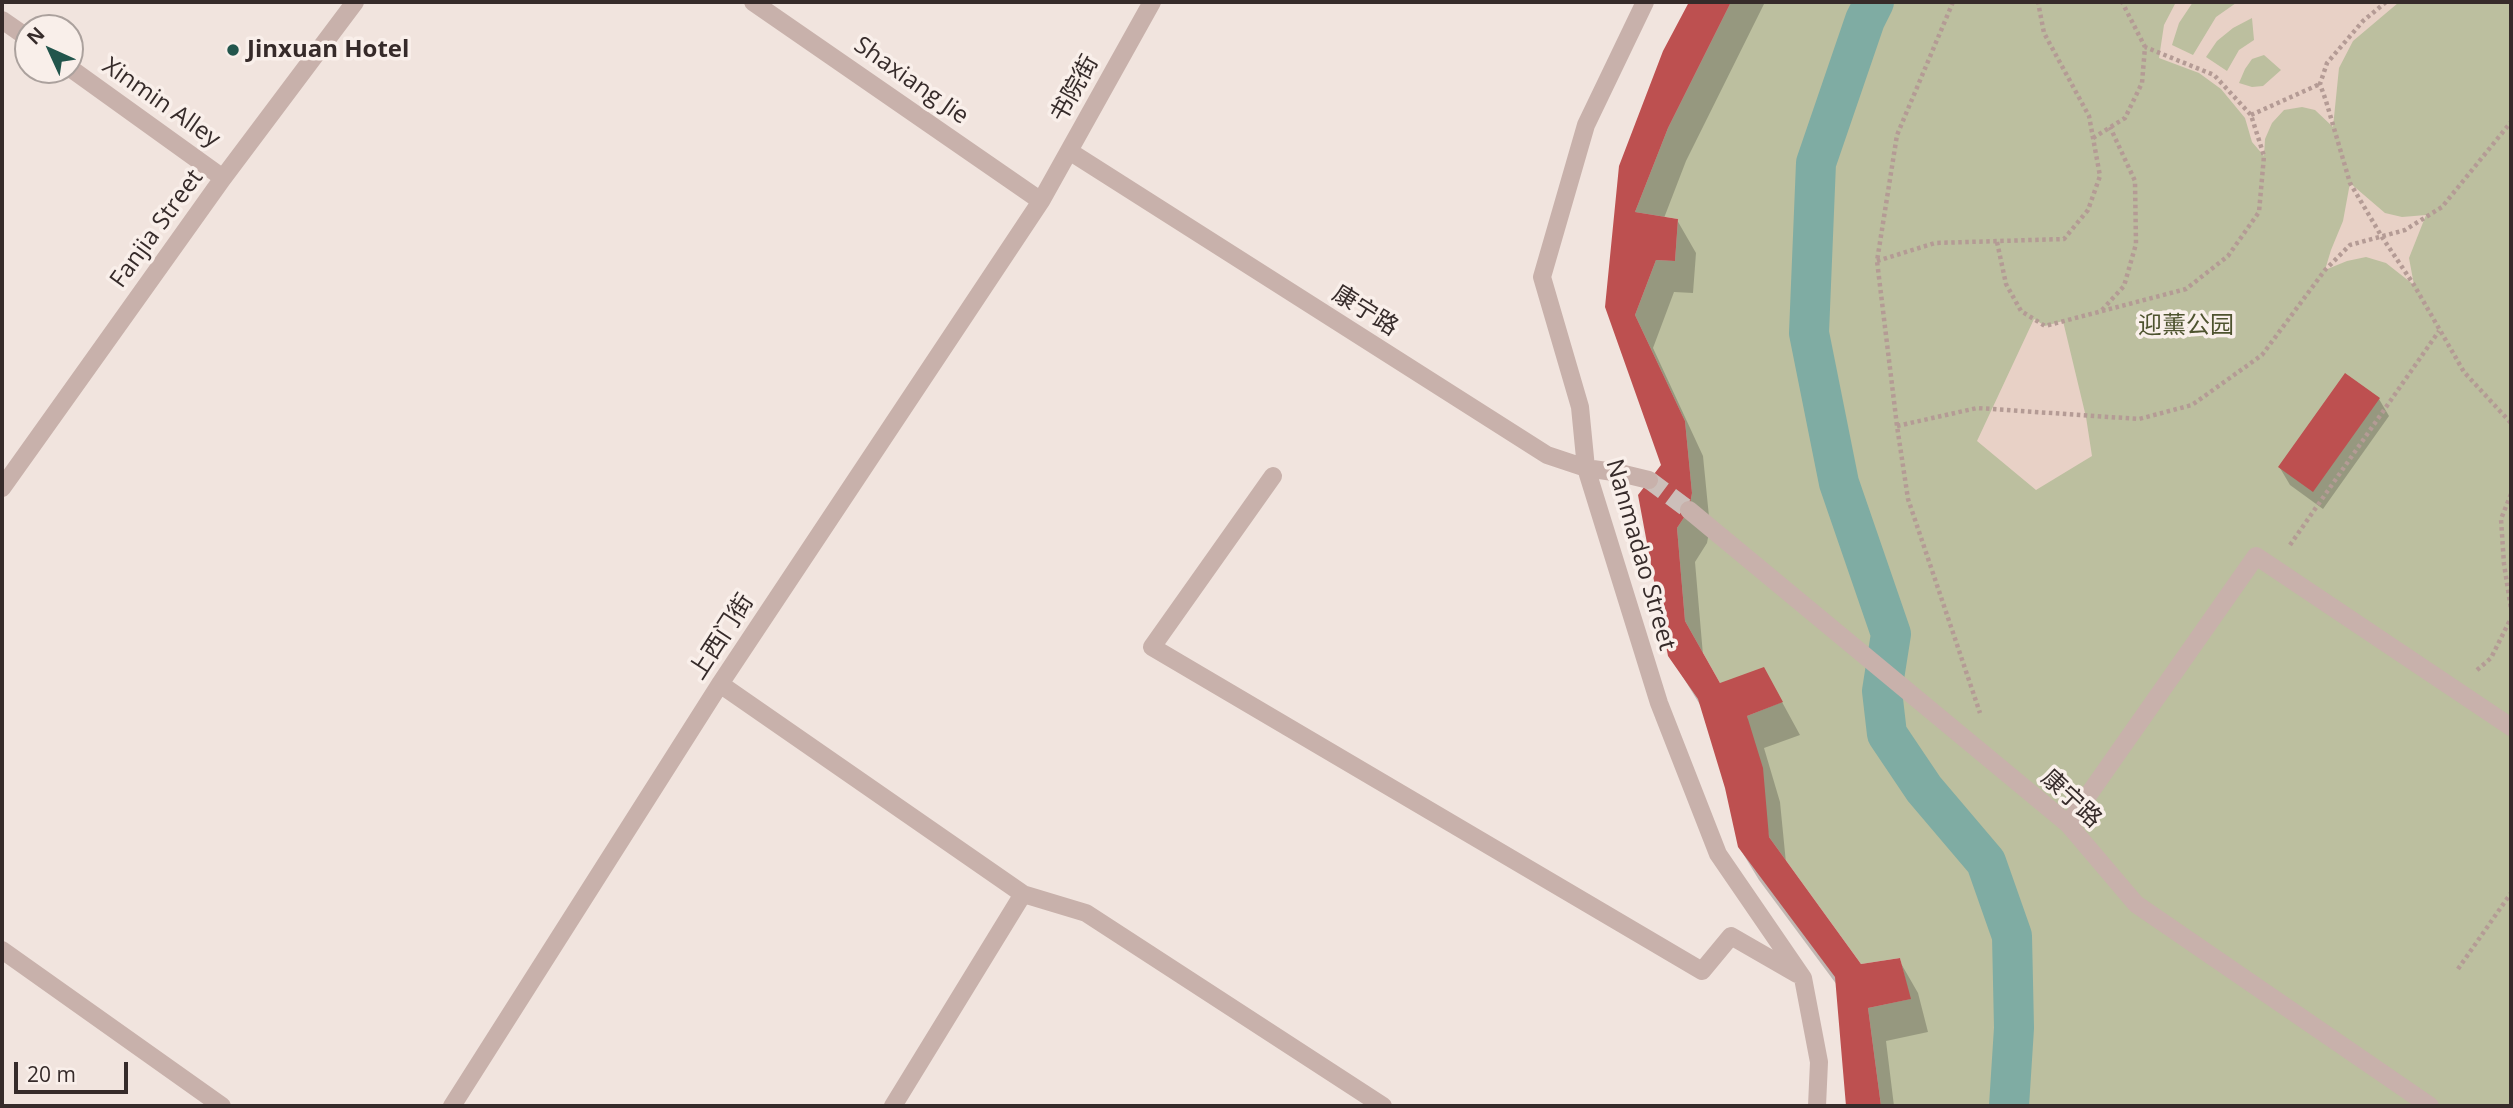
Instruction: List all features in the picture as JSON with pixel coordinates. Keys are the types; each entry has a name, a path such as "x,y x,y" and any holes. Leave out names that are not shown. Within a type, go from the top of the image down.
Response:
{"street":[{"name":"Fanjia Street","path":"2,488 223,178 355,2"},
{"name":"Shaxiang Jie","path":"752,2 1041,201"},
{"name":"书院街","path":"1041,201 1152,2"},
{"name":"Nanmadao Street","path":"1646,2 1586,125 1542,277 1580,407 1586,468 1659,703 1718,854 1803,978 1819,1062 1817,1106"},
{"name":"Xinmin Alley","path":"84,78 223,178"},
{"name":"康宁路","path":"1069,151 1547,456 1586,468 1649,480"},
{"name":"上西门街","path":"452,1106 720,684 1041,201"},
{"path":"1273,476 1152,647 1702,971 1731,936 1803,978"},
{"name":"康宁路","path":"1689,510 2068,824 2136,904 2430,1106"},
{"path":"2068,824 2256,556 2511,727"},
{"path":"720,684 1023,894 1086,912 1383,1106"},
{"path":"893,1106 1023,894"},
{"path":"2,950 222,1106"}],"path":[{"path":"1953,2 1897,135 1877,261 1908,499 1981,718"},
{"path":"1877,261 1936,243 2064,239 2088,210 2100,176 2089,116 2044,33 2038,2"},
{"path":"2093,138 2125,118 2142,83 2146,47 2122,2"},
{"path":"2386,2 2363,22 2326,64 2320,84 2350,183 2414,285 2464,372 2511,423"},
{"path":"1997,242 2006,284 2021,311 2045,326 2186,289 2228,257 2259,212 2264,156 2251,115 2214,75 2146,47"},
{"path":"2251,115 2320,84"},
{"path":"1897,426 1976,408 2139,419 2192,405 2262,355 2325,270 2350,245 2405,230 2442,207 2511,122"},
{"path":"2101,311 2124,286 2136,244 2135,181 2110,127"},
{"path":"2273,568 2440,330"},
{"path":"2511,494 2501,519 2511,609"},
{"path":"2455,689 2491,658 2511,618"},
{"path":"2458,969 2511,893"}],"green space":[{"name":"迎薰公园","path":"1731,2 2511,2 2511,1106 1881,1106 1868,1008 1910,999 1900,958 1861,964 1769,837 1747,716 1782,702 1720,683 1685,621 1677,528 1689,510 1692,493 1685,421 1635,315 1656,260 1675,261 1678,219 1635,212 1668,128"}],"shaded area":[{"path":"2176,2 2193,2 2179,23 2172,45 2193,55 2216,17 2236,3 2398,3 2353,41 2339,68 2333,127 2315,110 2302,107 2284,110 2272,123 2265,139 2264,156 2252,142 2245,118 2221,89 2199,73 2159,58 2164,25","holes":["2252,18 2254,40 2239,50 2227,71 2206,57 2217,41","2264,55 2281,70 2263,86 2252,87 2239,83 2252,59"]},
{"path":"2350,183 2385,213 2402,217 2426,215 2409,258 2414,285 2386,263 2366,257 2325,270 2343,221"},
{"path":"2034,319 2045,326 2063,321 2086,417 2092,456 2036,490 1977,441"}],"building":[{"path":"1689,2 1731,2 1668,128 1635,212 1678,219 1675,261 1656,260 1635,315 1685,421 1692,493 1689,510 1677,528 1685,621 1720,683 1764,667 1783,702 1747,716 1763,768 1769,837 1861,964 1900,958 1911,999 1868,1008 1881,1106 1846,1106 1835,977 1738,847 1725,788 1698,699 1668,656 1638,495 1661,465 1605,307 1619,166 1663,51"},
{"path":"2345,373 2380,398 2313,492 2278,467"}],"waterway":[{"path":"1874,2 1865,20 1816,163 1809,333 1839,483 1891,634 1882,691 1887,734 1924,789 1986,862 2012,936 2014,1028 2009,1106"}],"tunnel":[{"path":"1649,480 1689,510"}],"place":[{"name":"Jinxuan Hotel","path":"233,50"}]}
